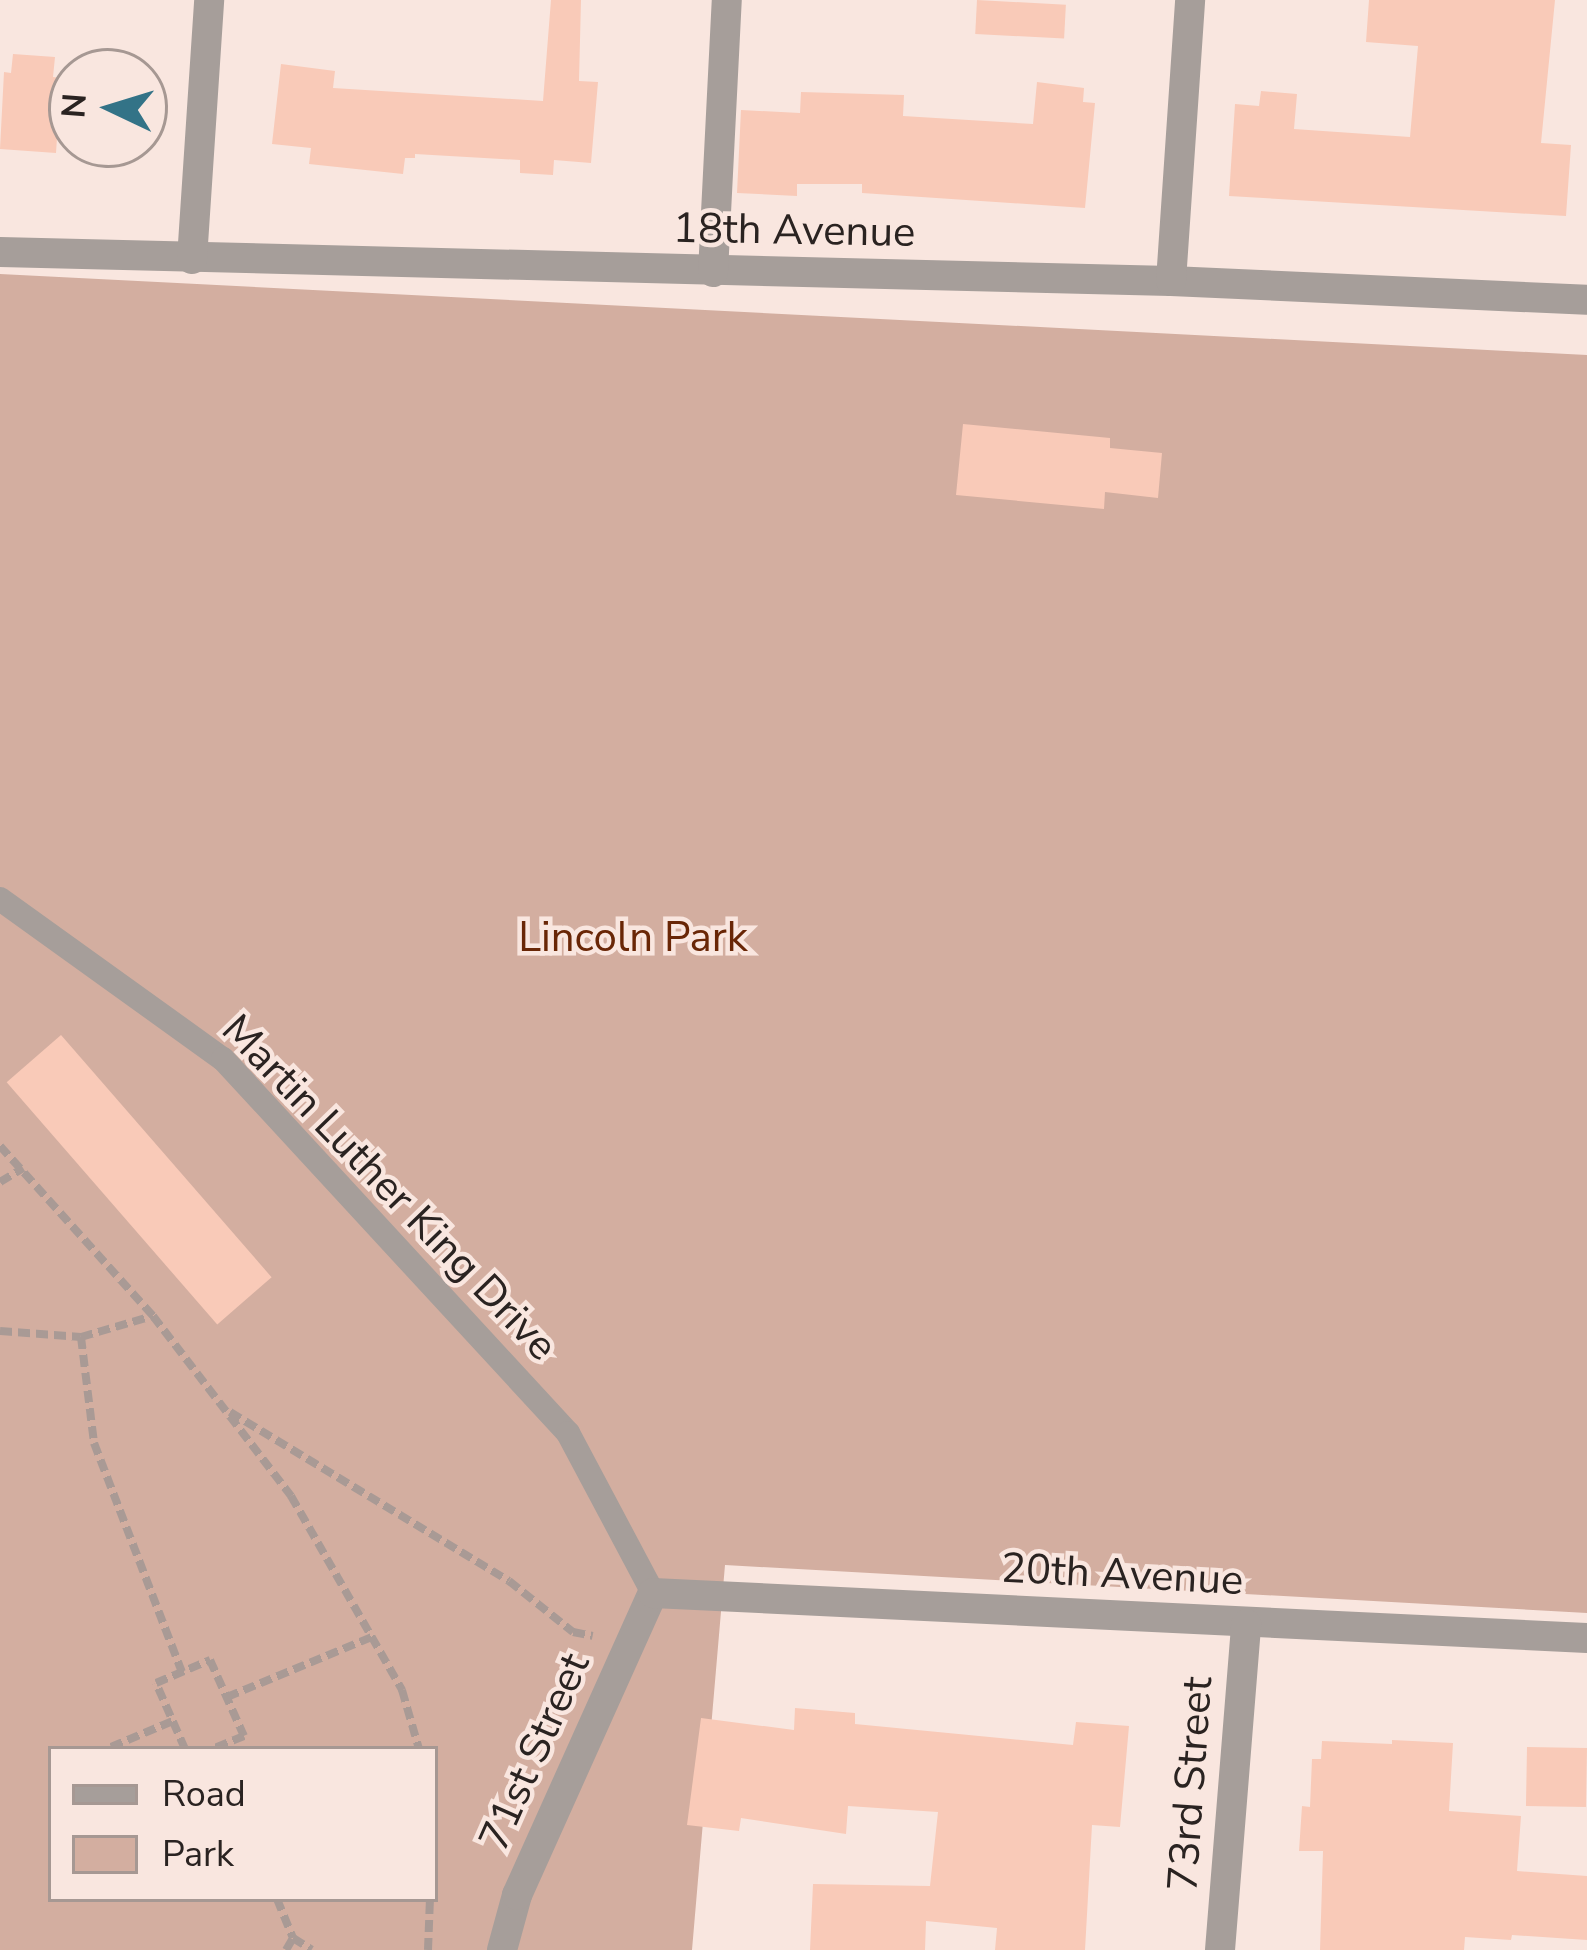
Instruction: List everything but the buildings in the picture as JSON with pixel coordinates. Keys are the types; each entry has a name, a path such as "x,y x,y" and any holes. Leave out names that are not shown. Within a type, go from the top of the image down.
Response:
{"street":[{"path":"192,259 209,0"},
{"path":"713,272 727,0"},
{"path":"1171,281 1190,0"},
{"name":"18th Avenue","path":"0,252 1171,281 1587,300"},
{"name":"20th Avenue","path":"653,1593 1587,1638"},
{"name":"71st Street","path":"502,1950 517,1894 653,1593"},
{"name":"73rd Street","path":"1220,1950 1246,1624"}],"lane":[{"name":"Martin Luther King Drive","path":"0,899 224,1059 568,1432 653,1593"}],"path":[{"path":"0,1146 153,1316 291,1496 403,1690 418,1746"},
{"path":"0,1182 23,1168"},
{"path":"0,1331 81,1337 153,1316"},
{"path":"81,1337 94,1443 182,1672"},
{"path":"223,1408 509,1582 572,1631 630,1644"},
{"path":"227,1697 374,1636"},
{"path":"184,1746 155,1683 210,1660 244,1736 222,1746"},
{"path":"113,1746 173,1721"},
{"path":"278,1902 292,1938 312,1950"},
{"path":"428,1950 430,1902"},
{"path":"286,1950 292,1938"}],"green space":[{"name":"Lincoln Park","path":"0,274 1587,355 1587,1613 725,1565 692,1950 0,1950"}]}
